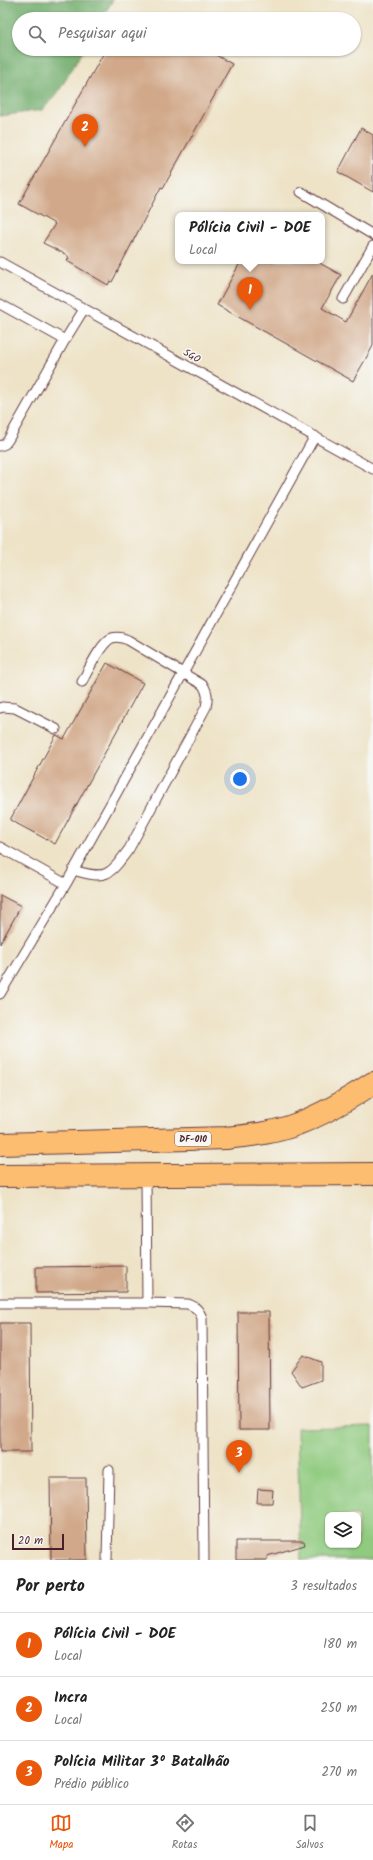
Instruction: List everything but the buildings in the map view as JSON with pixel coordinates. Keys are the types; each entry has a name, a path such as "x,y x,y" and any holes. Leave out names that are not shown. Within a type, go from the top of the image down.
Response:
{"main road":[{"name":"DF-010","path":"0,1144 227,1138 254,1135 297,1124 345,1102 373,1083"},
{"path":"345,1102 373,1103"},
{"path":"0,1176 372,1172"}],"lane":[{"path":"301,192 373,235"},
{"path":"342,299 373,246"},
{"name":"SGO","path":"0,262 373,469"},
{"path":"0,304 65,340"},
{"path":"0,446 6,444 84,309"},
{"path":"0,994 66,884 315,436"},
{"path":"73,870 94,876 106,874 116,866 129,849 206,707 208,698 203,684 128,640 118,637 112,638 104,643 82,682"},
{"path":"0,708 15,708 56,729"},
{"path":"0,847 66,884"},
{"path":"146,1175 146,1303"},
{"path":"0,1303 188,1304 195,1306 199,1311 202,1318 204,1560"},
{"path":"107,1560 109,1470"}],"green space":[{"path":"0,0 113,0 105,12 12,12 12,56 80,56 57,94 42,110 0,116"},
{"path":"373,1426 373,1560 301,1560 297,1428"}],"place":[{"name":"Incra","path":"85,147"},
{"name":"Pólícia Civil - DOE","path":"250,310"},
{"name":"Polícia Militar 3º Batalhão","path":"239,1473"}]}
